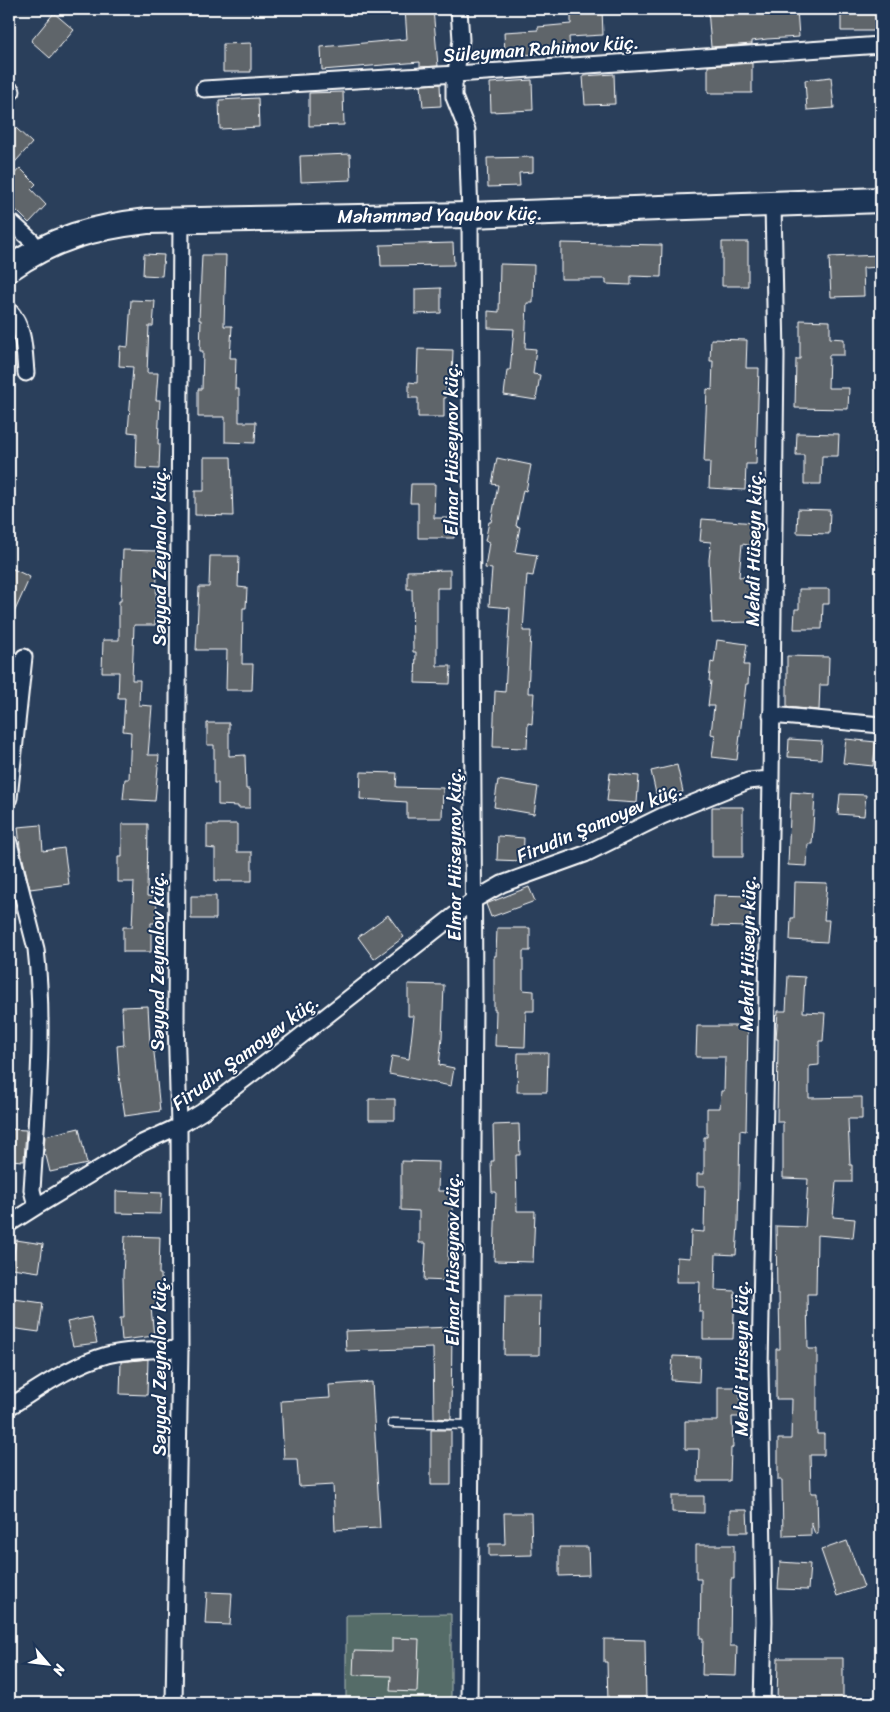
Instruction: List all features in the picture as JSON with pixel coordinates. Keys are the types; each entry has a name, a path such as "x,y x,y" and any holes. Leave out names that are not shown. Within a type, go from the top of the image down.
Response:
{"main road":[{"name":"Məhəmməd Yaqubov küç.","path":"9,269 37,250 68,237 112,225 147,220 470,215 881,200"}],"street":[{"name":"Elmar Hüseynov küç.","path":"459,9 461,40 454,97 467,130 470,215 474,900 468,1703"},
{"name":"Süleyman Rahimov küç.","path":"204,89 881,45"},
{"name":"Mehdi Hüseyn küç.","path":"762,1703 764,1611 760,1366 771,779 776,356 773,204"},
{"name":"Səyyad Zeynalov küç.","path":"174,1703 180,1349 179,1126 176,1019 181,219"},
{"path":"9,220 31,240 37,250"},
{"path":"9,310 20,326 26,373"},
{"path":"9,798 24,657"},
{"path":"771,716 881,725"},
{"name":"Firudin Şamoyev küç.","path":"9,1224 142,1143 179,1126 202,1112 474,900 502,884 586,854 686,806 748,781 771,779"},
{"path":"9,843 36,949 38,967 41,1010 32,1190 34,1198 39,1205"},
{"path":"9,1408 76,1366 107,1355 135,1350 180,1349"}],"lane":[{"path":"392,1423 471,1425"}],"green space":[{"path":"451,1614 451,1702 346,1703 346,1615"}],"building":[{"path":"405,9 433,9 438,66 420,67 420,62 322,70 321,47 407,39"},
{"path":"602,9 603,35 569,37 570,52 505,56 504,32 538,30 538,27 571,24 571,10"},
{"path":"708,9 797,9 799,37 752,41 752,44 711,47"},
{"path":"841,12 881,12 881,31 841,31"},
{"path":"54,13 74,30 50,58 31,41"},
{"path":"251,43 251,72 223,72 223,44"},
{"path":"752,63 752,93 708,93 708,66"},
{"path":"614,74 615,104 585,105 583,76"},
{"path":"831,77 834,108 807,110 805,80"},
{"path":"532,80 533,110 491,112 490,83"},
{"path":"440,84 441,106 423,107 421,85"},
{"path":"343,92 344,125 309,126 309,93"},
{"path":"258,98 259,127 220,129 219,100"},
{"path":"16,128 32,143 9,169 9,136"},
{"path":"350,154 351,180 301,182 300,156"},
{"path":"533,157 533,172 519,173 520,186 488,187 487,158"},
{"path":"20,168 36,184 31,189 46,205 29,223 9,203 9,180"},
{"path":"722,242 748,242 748,286 722,286"},
{"path":"453,243 454,265 381,266 380,245"},
{"path":"561,243 662,245 661,277 631,276 631,285 606,284 606,279 561,279"},
{"path":"144,254 164,255 162,276 143,275"},
{"path":"202,255 226,255 224,326 232,326 230,358 236,358 235,389 239,389 239,422 256,422 255,443 225,442 225,417 198,417 198,389 202,389 203,351 200,351 201,320 199,320"},
{"path":"881,255 881,267 863,268 864,296 831,297 829,257"},
{"path":"500,264 534,265 533,303 527,303 525,348 536,349 533,374 540,375 536,400 504,395 507,370 510,370 514,329 488,328 488,311 499,312"},
{"path":"441,288 441,313 415,314 415,289"},
{"path":"131,300 155,301 153,326 149,326 147,373 158,373 156,400 160,400 159,469 136,468 137,433 128,432 133,367 119,366 120,346 128,347"},
{"path":"800,320 830,321 830,338 844,339 844,355 829,355 828,388 849,388 848,409 795,408 796,359 800,359"},
{"path":"711,339 747,340 746,368 759,368 756,464 746,464 745,490 709,488 710,462 704,462 707,389 712,390 713,361 710,361"},
{"path":"418,349 453,350 452,378 446,378 444,417 418,417 418,398 409,398 409,382 417,383"},
{"path":"797,433 839,434 838,456 822,456 821,484 804,484 804,455 796,455"},
{"path":"204,457 231,457 233,516 195,515 195,491 204,491"},
{"path":"497,458 531,465 526,491 523,490 516,526 520,527 515,552 537,555 533,576 527,575 523,631 531,631 528,693 534,693 532,724 528,723 527,748 493,747 495,691 505,692 510,608 489,606 492,569 485,568 489,542 485,541 489,522 491,522 498,485 492,484"},
{"path":"411,484 435,484 434,518 454,518 454,538 418,538 418,503 410,503"},
{"path":"798,509 830,510 829,534 797,533"},
{"path":"702,519 756,523 754,546 742,544 739,577 752,576 752,622 712,623 709,560 711,542 700,541"},
{"path":"123,550 158,551 155,625 134,625 132,680 140,680 139,705 152,706 148,755 159,755 155,801 123,799 125,779 129,779 131,732 123,731 125,698 118,698 119,672 102,672 103,640 119,640 119,601 121,601"},
{"path":"210,556 239,556 238,587 247,588 246,608 243,608 242,664 253,664 252,690 226,690 227,650 196,650 199,587 209,587"},
{"path":"9,567 30,577 9,624"},
{"path":"450,570 450,588 437,588 437,666 451,666 450,684 415,683 416,652 413,652 412,589 407,589 407,571"},
{"path":"799,589 829,589 829,604 823,604 822,629 794,629 795,609 799,609"},
{"path":"717,640 747,644 744,665 749,665 748,684 746,684 737,760 712,757 715,735 711,734 714,706 708,706 711,681 709,681 711,662 714,663"},
{"path":"787,656 829,657 828,685 820,685 819,710 787,707"},
{"path":"207,723 229,723 229,756 245,755 246,789 250,789 250,808 218,805 218,783 214,783 214,745 207,745"},
{"path":"789,739 822,741 821,759 788,757"},
{"path":"846,739 876,742 873,766 843,763"},
{"path":"677,765 683,792 657,798 651,771"},
{"path":"361,772 397,773 396,787 443,788 442,818 407,818 407,802 360,799"},
{"path":"610,773 639,776 637,803 607,801"},
{"path":"498,780 538,787 534,814 494,807"},
{"path":"791,792 815,794 812,844 808,844 807,866 788,865"},
{"path":"840,794 866,795 864,816 838,814"},
{"path":"712,807 743,807 743,857 712,857"},
{"path":"122,824 148,824 147,896 157,897 156,923 151,923 151,952 123,952 123,927 132,927 134,882 118,882 118,857 122,857"},
{"path":"237,824 237,852 252,852 252,881 215,881 215,849 207,848 207,825"},
{"path":"41,825 43,851 64,848 69,884 30,889 20,847 18,827"},
{"path":"498,836 524,838 523,861 497,860"},
{"path":"795,882 827,883 824,920 829,920 827,942 790,940 791,918 794,918"},
{"path":"529,887 535,901 491,917 486,904"},
{"path":"714,895 751,896 750,927 712,926"},
{"path":"191,896 216,896 216,919 191,919"},
{"path":"388,915 404,937 374,959 358,937"},
{"path":"497,928 530,928 530,951 523,951 523,990 534,991 534,1011 526,1011 525,1047 495,1046 494,956 496,956"},
{"path":"788,976 805,977 803,1012 825,1013 823,1041 819,1041 819,1065 809,1066 809,1098 862,1097 862,1119 848,1119 852,1182 836,1182 833,1217 855,1219 853,1238 817,1235 816,1294 807,1294 808,1349 817,1349 817,1434 824,1434 824,1455 810,1455 811,1493 817,1493 818,1534 815,1534 811,1522 811,1535 783,1536 782,1480 778,1480 778,1439 791,1439 792,1399 776,1399 776,1349 780,1349 776,1226 805,1227 808,1179 783,1178 783,1122 777,1122 778,1039 776,1039 778,1011 786,1011"},
{"path":"408,984 444,985 439,1065 454,1068 451,1086 389,1074 392,1056 409,1059 414,1016 408,1016"},
{"path":"148,1006 150,1043 153,1043 160,1111 125,1116 117,1046 124,1045 122,1007"},
{"path":"697,1026 748,1026 746,1131 740,1130 736,1255 716,1254 715,1290 735,1291 733,1339 703,1339 703,1312 699,1312 700,1282 676,1282 677,1257 690,1258 691,1231 704,1232 705,1186 697,1186 697,1174 704,1174 704,1137 707,1137 707,1108 720,1108 721,1091 724,1091 725,1057 696,1057"},
{"path":"518,1053 548,1053 547,1092 517,1092"},
{"path":"369,1099 395,1099 395,1120 369,1120"},
{"path":"519,1124 520,1155 516,1155 517,1211 535,1211 533,1262 494,1261 496,1192 492,1192 491,1161 494,1161 493,1125"},
{"path":"79,1128 87,1164 50,1172 44,1147 45,1136"},
{"path":"9,1129 26,1130 24,1161 9,1160"},
{"path":"401,1161 439,1162 438,1191 452,1191 452,1212 449,1212 449,1281 424,1280 426,1243 419,1243 419,1211 401,1210"},
{"path":"116,1191 162,1193 161,1214 116,1213"},
{"path":"125,1236 160,1237 159,1274 161,1274 162,1307 151,1308 154,1336 122,1340 120,1318 124,1318 123,1276"},
{"path":"16,1240 43,1244 39,1272 12,1268"},
{"path":"505,1296 540,1296 539,1355 504,1355"},
{"path":"14,1299 43,1303 39,1332 10,1328"},
{"path":"91,1317 97,1343 73,1346 67,1322"},
{"path":"452,1327 451,1419 434,1418 433,1348 346,1351 345,1331"},
{"path":"673,1356 700,1357 699,1382 671,1380"},
{"path":"148,1359 147,1395 120,1394 121,1362"},
{"path":"372,1382 380,1528 335,1530 333,1485 299,1487 297,1459 284,1459 281,1401 330,1398 329,1385"},
{"path":"718,1387 740,1387 740,1417 732,1417 733,1448 731,1448 730,1481 698,1481 699,1449 685,1449 685,1421 718,1421"},
{"path":"431,1430 451,1430 451,1485 431,1485"},
{"path":"672,1496 704,1496 704,1513 672,1512"},
{"path":"730,1510 747,1510 748,1532 730,1532"},
{"path":"504,1513 531,1513 532,1555 489,1556 489,1544 505,1544"},
{"path":"847,1541 864,1587 837,1596 821,1550"},
{"path":"696,1545 734,1545 734,1579 731,1579 730,1646 737,1646 736,1676 702,1675 703,1638 700,1638 701,1579 696,1579"},
{"path":"559,1547 588,1547 589,1575 559,1576"},
{"path":"780,1562 810,1564 808,1590 778,1589"},
{"path":"207,1592 232,1593 230,1625 205,1624"},
{"path":"392,1638 419,1639 417,1692 390,1691 391,1676 353,1675 354,1651 392,1652"},
{"path":"604,1639 645,1640 646,1703 608,1703 607,1662 604,1662"},
{"path":"778,1658 843,1658 843,1703 777,1703"}]}
